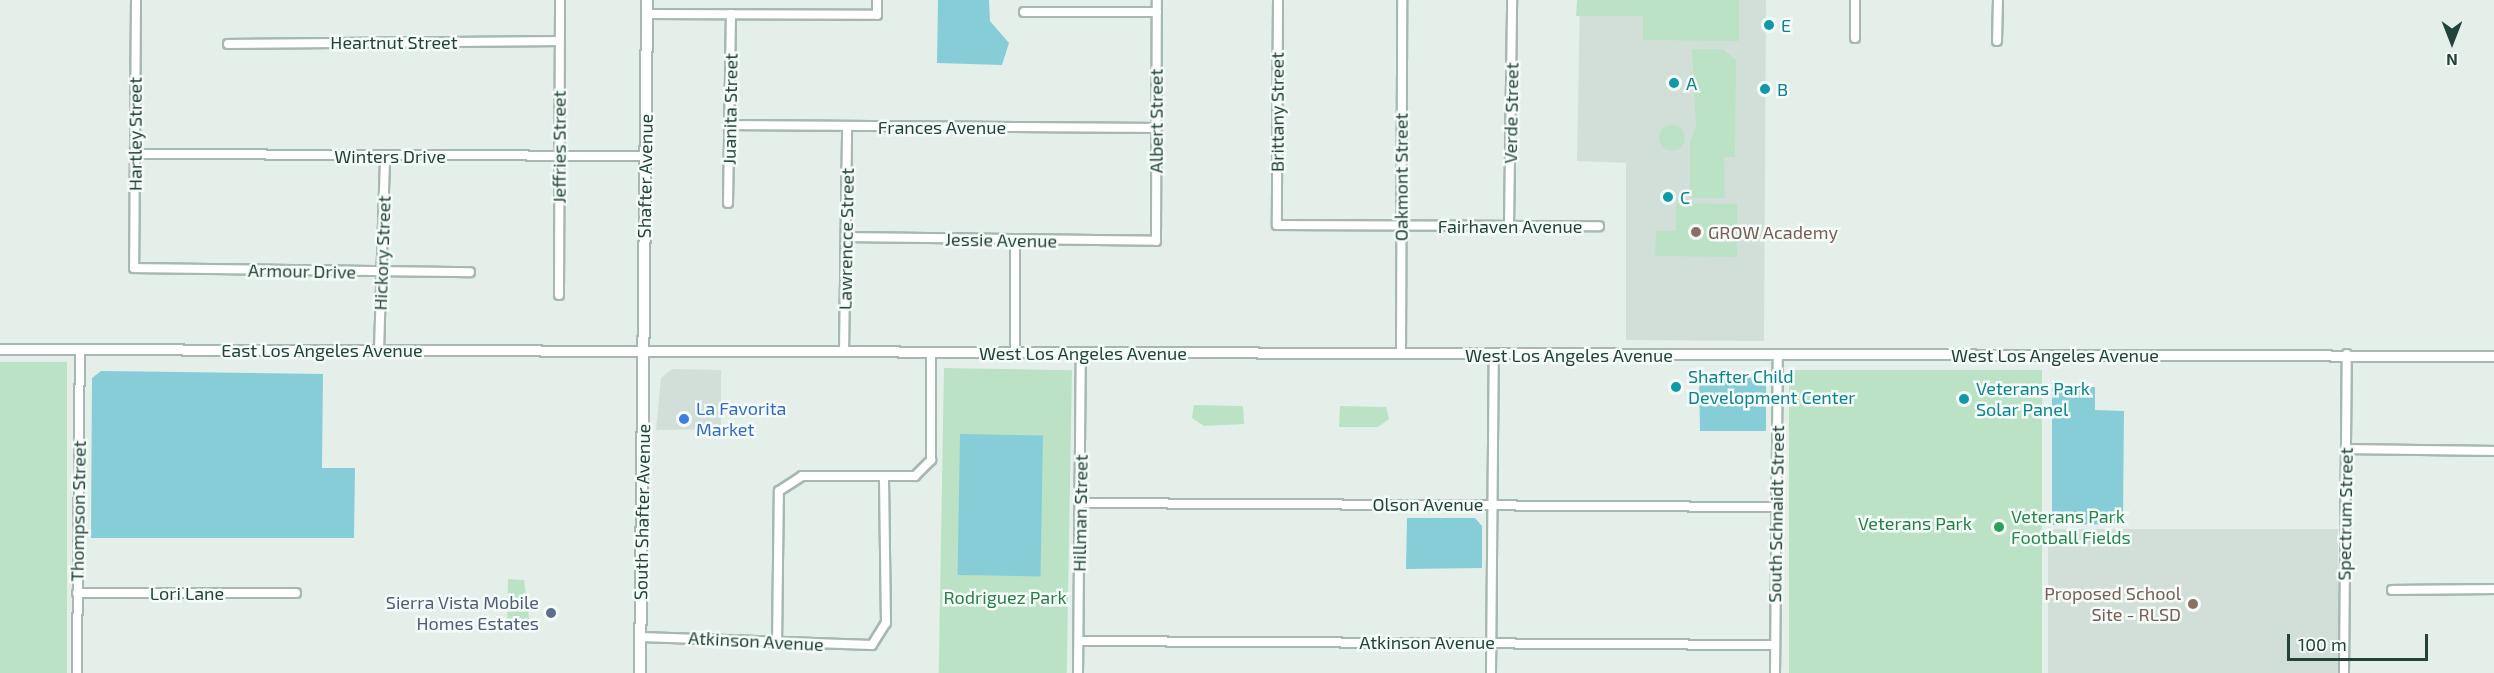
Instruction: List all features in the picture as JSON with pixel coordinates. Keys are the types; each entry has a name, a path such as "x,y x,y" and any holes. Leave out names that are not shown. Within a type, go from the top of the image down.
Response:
{"main road":[{"name":"Shafter Avenue","path":"644,351 647,0"},
{"name":"South Shafter Avenue","path":"640,673 644,351"}],"street":[{"name":"Hartley Street","path":"134,267 136,0"},
{"name":"Jeffries Street","path":"559,295 560,0"},
{"path":"647,14 877,15 877,0"},
{"name":"Albert Street","path":"1156,241 1157,0"},
{"name":"Brittany Street","path":"1276,225 1278,0"},
{"name":"Oakmont Street","path":"1401,354 1402,0"},
{"name":"Verde Street","path":"1509,226 1512,0"},
{"path":"1855,0 1855,38"},
{"path":"1997,41 1998,0"},
{"path":"1024,12 1157,12"},
{"name":"Juanita Street","path":"728,203 731,14"},
{"name":"Heartnut Street","path":"228,44 559,40"},
{"name":"Frances Avenue","path":"729,125 1156,128"},
{"name":"Lawrencce Street","path":"844,352 847,126"},
{"name":"Winters Drive","path":"135,154 645,156"},
{"name":"Hickory Street","path":"379,350 385,156"},
{"name":"Fairhaven Avenue","path":"1276,225 1599,226"},
{"name":"Jessie Avenue","path":"847,237 1016,241 1156,241"},
{"path":"1015,352 1016,241"},
{"name":"Armour Drive","path":"134,267 470,272"},
{"name":"East Los Angeles Avenue","path":"0,349 644,351"},
{"name":"Thompson Street","path":"77,673 80,349"},
{"name":"West Los Angeles Avenue","path":"644,351 2494,356"},
{"path":"777,645 779,491 802,476 915,476 931,460 931,352"},
{"name":"Hillman Street","path":"1078,673 1081,353"},
{"path":"1491,673 1494,354"},
{"name":"Spectrum Street","path":"2344,673 2347,354"},
{"name":"South Schnaidt Street","path":"1775,673 1778,355"},
{"path":"2346,449 2494,451"},
{"name":"Atkinson Avenue","path":"641,637 777,645 872,645 886,623 884,476"},
{"name":"Olson Avenue","path":"1080,503 1776,507"},
{"path":"2392,590 2494,589"},
{"name":"Lori Lane","path":"77,592 296,593"},
{"name":"Atkinson Avenue","path":"1079,641 1775,645"}],"shaded area":[{"name":"GROW Academy","path":"1580,0 1766,0 1764,341 1626,340 1626,163 1577,161"},
{"path":"672,369 721,370 721,429 656,430 661,378"},
{"name":"Proposed School Site - RLSD","path":"2048,529 2338,529 2338,673 2048,673"}],"green space":[{"path":"1577,0 1739,0 1739,41 1643,40 1643,16 1576,16"},
{"path":"1692,49 1723,49 1736,60 1735,157 1724,157 1725,198 1690,198 1690,141 1696,127"},
{"path":"1672,125 1681,129 1685,138 1681,147 1672,151 1663,147 1659,138 1663,129"},
{"path":"1676,203 1737,204 1737,257 1655,256 1656,231 1676,231"},
{"path":"0,362 67,362 67,673 0,673"},
{"name":"Rodriguez Park","path":"944,368 1072,370 1067,673 939,673"},
{"name":"Veterans Park","path":"1789,370 2042,370 2042,673 1789,673"},
{"path":"1194,405 1243,406 1244,424 1204,426 1192,418"},
{"path":"1340,406 1386,407 1389,419 1378,427 1339,427"},
{"path":"508,579 524,580 530,626 507,630"}],"water":[{"path":"938,0 989,0 990,21 1009,43 1002,65 937,63"},
{"path":"101,371 323,374 322,468 355,468 354,538 91,538 92,378"},
{"path":"1699,375 1757,377 1766,385 1766,431 1700,431"},
{"path":"2052,387 2095,387 2095,410 2124,411 2123,524 2052,525"},
{"path":"960,434 1043,435 1041,576 958,575"},
{"path":"1407,518 1475,518 1482,526 1482,568 1406,569"}],"place":[{"name":"E","path":"1769,25"},
{"name":"A","path":"1674,83"},
{"name":"B","path":"1765,89"},
{"name":"C","path":"1668,197"},
{"name":"GROW Academy","path":"1696,232"},
{"name":"Shafter Child Development Center","path":"1676,387"},
{"name":"Veterans Park Solar Panel","path":"1964,399"},
{"name":"La Favorita Market","path":"684,419"},
{"name":"Veterans Park Football Fields","path":"1999,527"},
{"name":"Proposed School Site - RLSD","path":"2193,604"},
{"name":"Sierra Vista Mobile Homes Estates","path":"551,613"}]}
